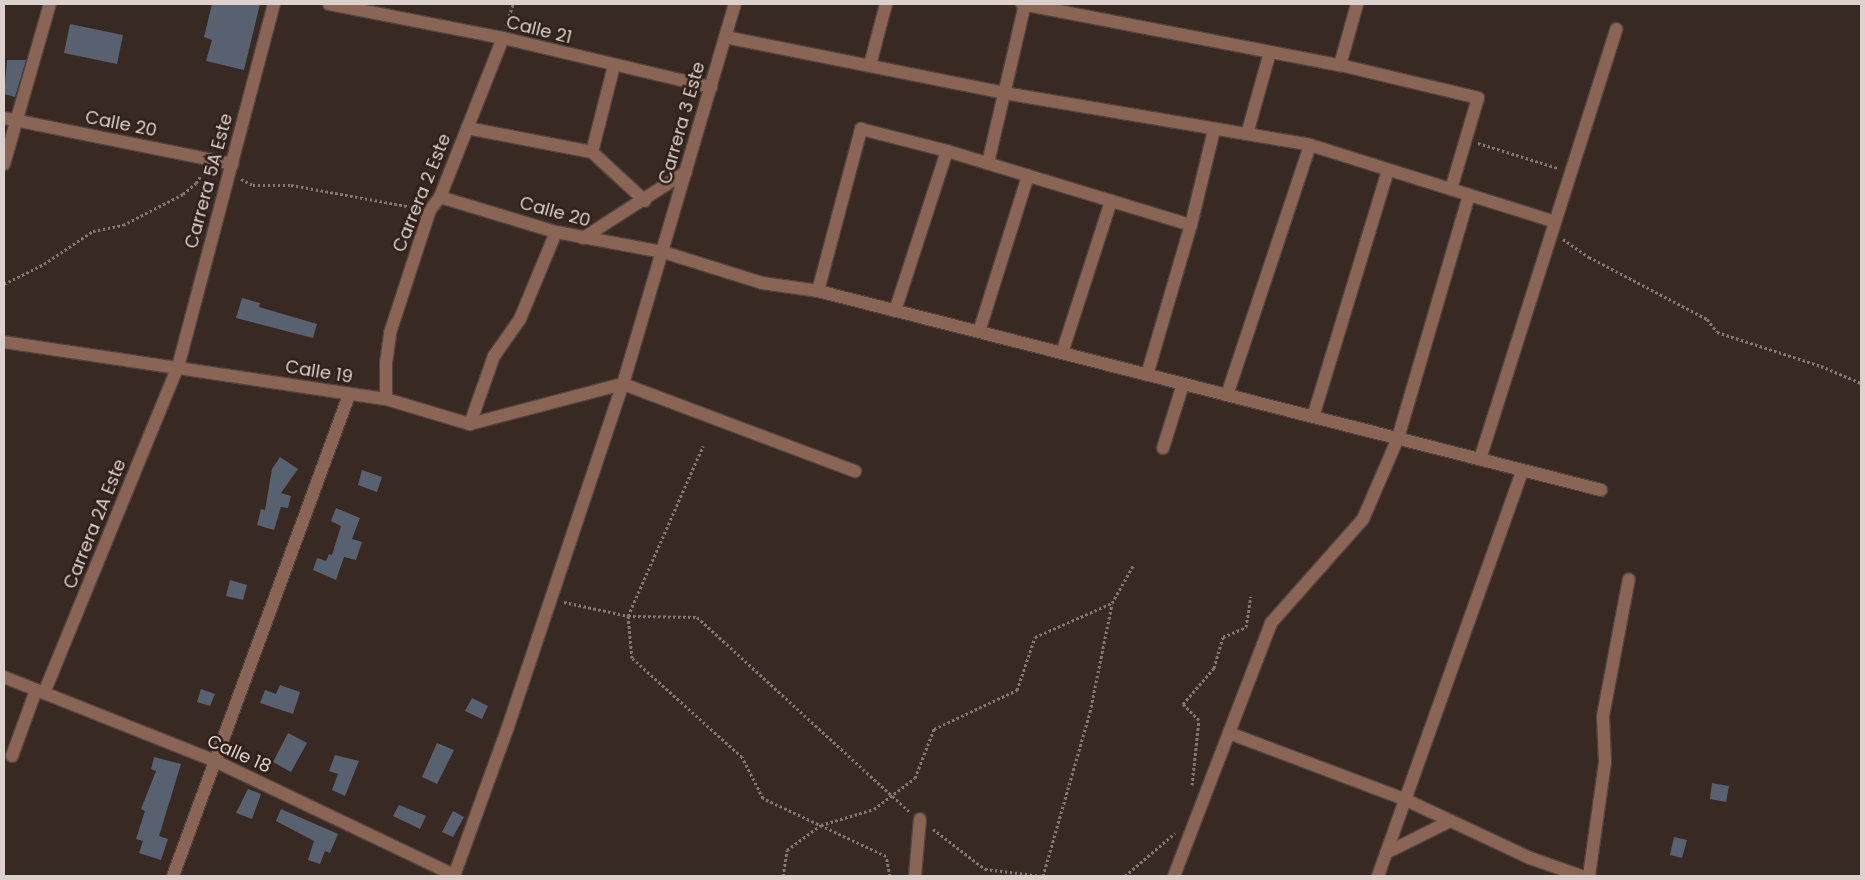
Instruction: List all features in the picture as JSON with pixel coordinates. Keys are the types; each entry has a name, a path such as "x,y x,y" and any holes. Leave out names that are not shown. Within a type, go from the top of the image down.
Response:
{"street":[{"path":"4,164 10,119 50,4"},
{"name":"Carrera 5A Este","path":"178,367 274,4"},
{"name":"Calle 21","path":"329,4 502,38 614,66 711,87"},
{"name":"Carrera 3 Este","path":"454,876 508,727 548,599 623,384 735,4"},
{"path":"870,65 886,4"},
{"path":"988,163 1024,4 1340,65 1478,98 1451,189"},
{"path":"1340,65 1357,4"},
{"path":"1480,459 1616,29"},
{"path":"725,37 1004,93 1310,145 1469,195 1553,227"},
{"name":"Carrera 2 Este","path":"386,400 386,363 390,334 430,210 440,197 502,38"},
{"path":"1248,134 1270,52"},
{"path":"592,152 614,66"},
{"name":"Calle 20","path":"10,119 210,160 230,169"},
{"path":"467,128 592,152 645,201"},
{"path":"818,291 861,129 947,151 1191,225"},
{"path":"1147,375 1191,225 1214,130"},
{"path":"1227,395 1310,145"},
{"path":"895,311 947,151"},
{"path":"1313,417 1388,170"},
{"path":"584,238 645,201 686,172"},
{"path":"979,332 1028,176"},
{"path":"1174,876 1271,623 1363,519 1398,438 1469,195"},
{"name":"Calle 20","path":"440,197 556,232 663,252 762,283 818,291 1601,490"},
{"path":"1062,354 1111,201"},
{"path":"470,424 494,356 520,319 556,232"},
{"name":"Calle 19","path":"4,342 386,400 470,424"},
{"name":"Carrera 2A Este","path":"12,756 178,367"},
{"path":"470,424 623,384 855,471"},
{"path":"1163,448 1183,384"},
{"path":"173,876 349,395"},
{"path":"1378,876 1522,471"},
{"path":"1589,876 1605,762 1603,716 1629,579"},
{"name":"Calle 18","path":"4,677 215,761 454,876"},
{"path":"1229,733 1404,799 1530,858 1581,876"},
{"path":"915,876 920,819"},
{"path":"1386,853 1450,820"}],"path":[{"path":"502,38 513,4"},
{"path":"1466,139 1571,172"},
{"path":"4,284 44,264 93,231 123,225 183,194 196,183 210,160"},
{"path":"230,169 253,185 291,186 430,210"},
{"path":"1553,227 1589,257 1707,319 1716,332 1821,366 1861,382"},
{"path":"703,446 628,616 632,658 742,757 763,798 886,856 890,876"},
{"path":"548,599 628,616 697,617 792,702 890,797 985,869 1042,876 1090,712 1112,603 1133,566"},
{"path":"1191,794 1199,720 1183,704 1214,668 1223,637 1246,627 1252,596"},
{"path":"783,876 787,850 821,825 874,809 916,778 934,729 1017,690 1035,637 1112,603"},
{"path":"1125,876 1181,827"}],"building":[{"path":"212,4 260,4 244,70 206,61 212,40 204,37"},
{"path":"70,24 123,35 117,64 64,53"},
{"path":"7,60 26,60 15,97 4,94"},
{"path":"242,298 260,303 259,307 317,324 313,338 236,318"},
{"path":"280,457 298,469 281,493 291,496 288,508 281,507 274,530 257,525 261,509 265,510 272,469"},
{"path":"362,470 382,477 377,492 358,485"},
{"path":"336,508 360,518 352,539 362,542 356,560 344,557 336,580 313,570 317,558 326,561 329,554 332,555 341,526 331,521"},
{"path":"230,580 247,585 243,600 226,596"},
{"path":"280,685 300,692 293,714 260,703 265,690 276,694"},
{"path":"201,689 215,694 210,706 197,702"},
{"path":"472,698 488,706 482,719 465,711"},
{"path":"288,733 307,743 291,772 273,762"},
{"path":"437,743 454,750 437,784 422,777"},
{"path":"335,755 359,761 345,796 332,790 338,774 329,771"},
{"path":"154,757 181,764 159,836 168,839 161,860 139,853 143,841 136,839 145,811 141,809 156,771 151,769"},
{"path":"1712,783 1729,786 1726,802 1710,799"},
{"path":"248,789 261,794 252,819 236,813"},
{"path":"399,805 426,816 420,829 393,816"},
{"path":"281,809 338,834 330,853 325,851 320,864 308,860 314,841 276,821"},
{"path":"453,811 464,817 453,837 442,832"},
{"path":"1674,837 1687,840 1682,858 1670,855"}]}
